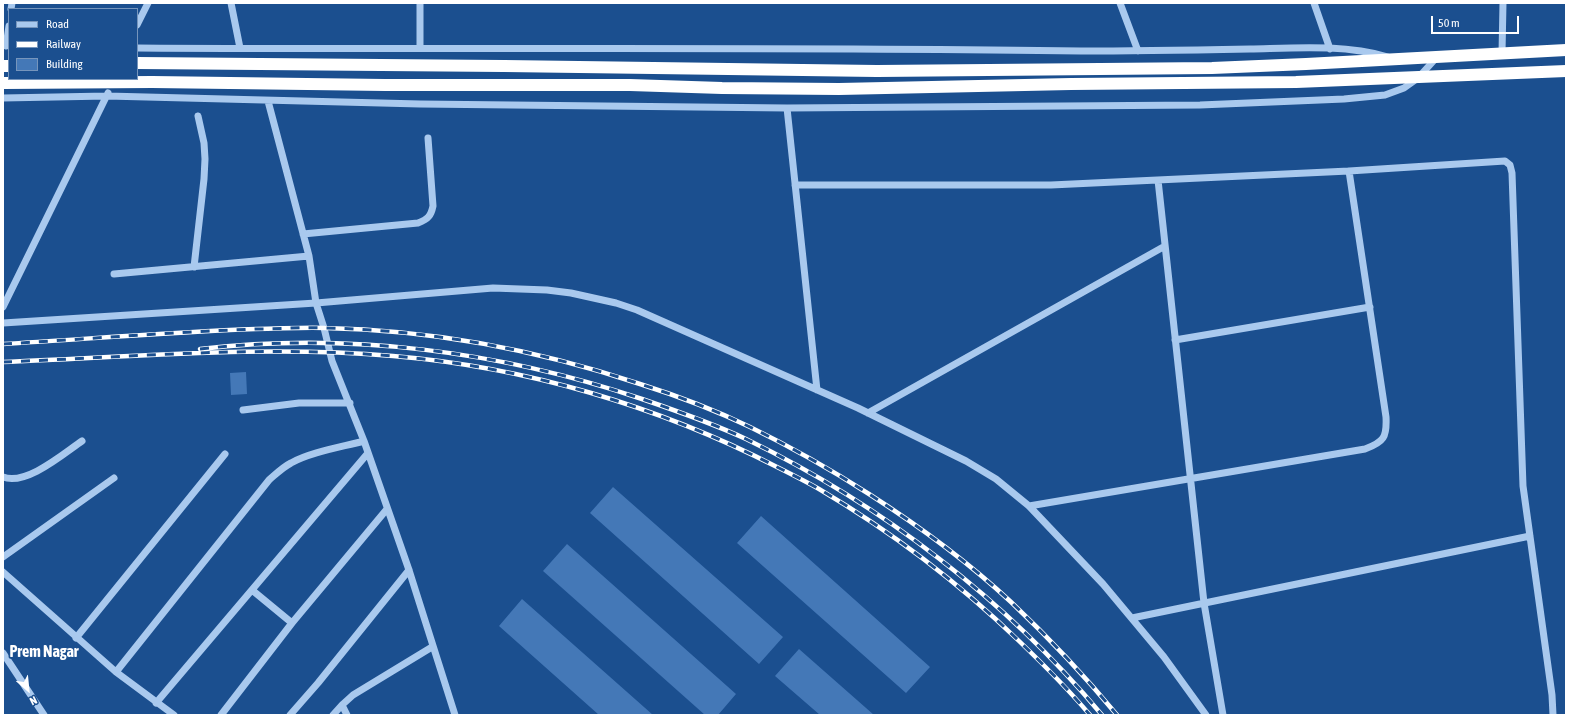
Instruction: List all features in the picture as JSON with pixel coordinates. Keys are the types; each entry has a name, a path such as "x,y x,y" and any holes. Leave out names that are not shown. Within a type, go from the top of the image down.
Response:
{"highway":[{"path":"138,63 877,71 1212,68 1566,50"},
{"path":"3,83 152,82 385,85 630,85 722,88 839,89 1071,84 1296,82 1566,71"}],"street":[{"path":"138,23 148,3"},
{"path":"231,3 240,48"},
{"path":"420,3 420,48"},
{"path":"1120,3 1138,52"},
{"path":"1314,3 1330,49"},
{"path":"1502,53 1503,3"},
{"path":"6,46 8,33"},
{"path":"138,48 890,48 1138,52 1330,49 1373,52 1397,59"},
{"path":"3,98 108,95 268,101 787,108 1200,105 1344,99 1385,95 1404,88 1418,78 1437,57"},
{"path":"3,307 108,95"},
{"path":"268,101 303,234 316,303 332,361 350,403 409,570 432,647 455,715"},
{"path":"787,108 817,390"},
{"path":"194,267 205,159 204,143 198,116"},
{"path":"303,234 418,223 427,219 432,214 433,206 428,138"},
{"path":"795,185 1050,185 1349,171 1505,161 1510,165 1512,173 1523,486 1552,695 1553,715"},
{"path":"1029,506 1365,449 1378,445 1384,437 1387,428 1386,416 1349,171"},
{"path":"1158,180 1204,603 1223,715"},
{"path":"868,413 1165,246"},
{"path":"114,274 308,256"},
{"path":"3,323 316,303 493,288 547,290 571,293 616,303 637,310 868,413 966,461 996,479 1029,506 1103,584 1164,657 1206,715"},
{"path":"1175,340 1370,307"},
{"path":"242,410 299,403 350,403"},
{"path":"3,477 14,479 34,473 82,441"},
{"path":"116,672 269,480 292,462 364,441"},
{"path":"156,702 368,453"},
{"path":"76,638 225,454"},
{"path":"3,556 114,478"},
{"path":"221,715 292,623 387,509"},
{"path":"1132,618 1530,536"},
{"path":"290,715 318,683 409,570"},
{"path":"3,572 116,672 174,715"},
{"path":"252,590 292,623"},
{"path":"333,715 362,689 432,647"},
{"path":"3,653 44,715"},
{"path":"342,706 347,715"}],"building":[{"path":"246,372 247,394 231,395 230,373"},
{"path":"613,487 783,637 759,664 590,513"},
{"path":"761,516 930,667 906,693 737,543"},
{"path":"567,544 736,694 718,715 705,715 543,571"},
{"path":"522,599 653,715 599,715 499,626"},
{"path":"799,649 874,715 820,715 775,676"}],"railway":[{"path":"3,344 256,329 316,328 365,330 445,338 524,352 602,372 654,389 723,415 780,442 869,494 943,545 995,587 1039,629 1117,715"},
{"path":"200,349 256,344 312,343 367,345 423,350 479,358 588,382 642,399 720,428 746,439 796,465 845,494 893,525 939,558 983,594 1025,632 1102,715"},
{"path":"3,362 247,352 344,353 393,356 443,361 492,369 542,380 638,408 686,425 777,467 819,489 873,523 924,559 973,599 1047,668 1090,715"}],"district":[{"name":"Prem Nagar","path":"44,652"}]}
